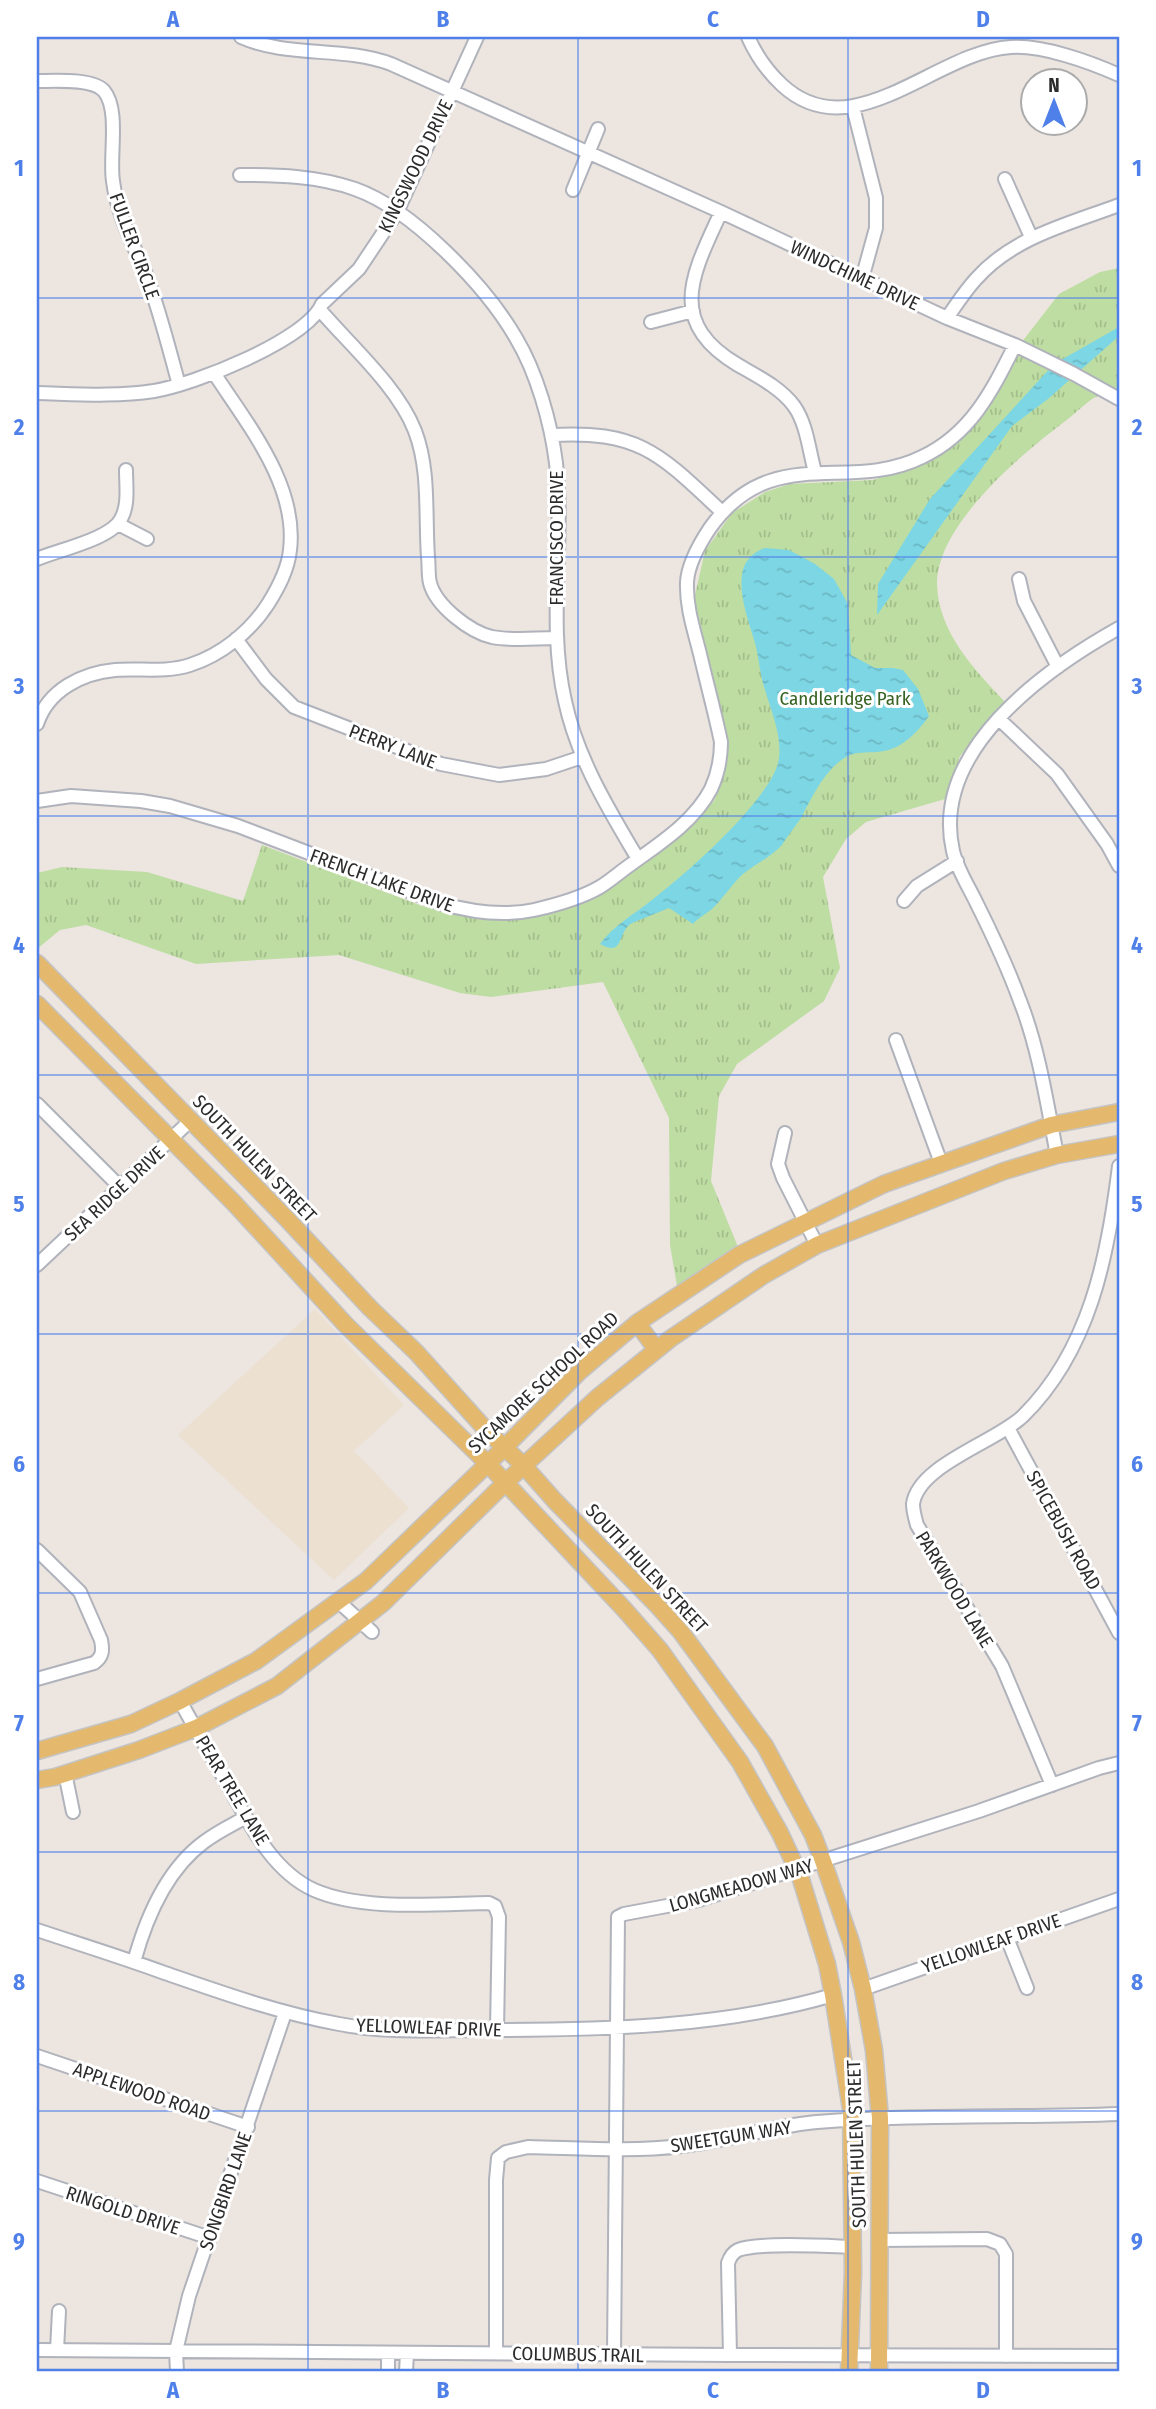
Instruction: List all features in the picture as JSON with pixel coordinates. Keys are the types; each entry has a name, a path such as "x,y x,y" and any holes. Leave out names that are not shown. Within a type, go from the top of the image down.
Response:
{"main road":[{"name":"SOUTH HULEN STREET","path":"37,963 286,1218 681,1632 765,1746 813,1835 851,1942 863,1989 874,2050 880,2118 879,2364"},
{"name":"SOUTH HULEN STREET","path":"37,1003 263,1235 373,1353 506,1482 660,1650 740,1762 797,1868 827,1964 833,1995 851,2120 853,2272 849,2372"},
{"name":"SYCAMORE SCHOOL ROAD","path":"37,1751 131,1724 256,1661 339,1602 402,1548 579,1372 637,1323 739,1255 873,1189 941,1163 1051,1125 1119,1112"},
{"path":"37,1780 130,1754 266,1700 277,1686 366,1627 383,1603 506,1482 597,1398 656,1349 764,1275 817,1245 993,1175 1057,1155 1119,1144"},
{"path":"263,1235 286,1218"},
{"path":"637,1323 656,1349"},
{"path":"373,1353 394,1331"},
{"path":"660,1650 681,1632"}],"street":[{"name":"WINDCHIME DRIVE","path":"241,37 277,49 378,59 721,212 947,318 1015,345 1119,399"},
{"name":"KINGSWOOD DRIVE","path":"37,393 127,394 179,385 214,373 288,337 320,310 322,304 367,258 397,212 477,37"},
{"path":"748,37 758,58 773,77 800,99 814,104 853,107 868,104 971,56 1011,46 1038,49 1081,60 1119,75"},
{"name":"FULLER CIRCLE","path":"37,81 88,83 104,91 110,102 113,126 112,175 119,209 159,312 179,385"},
{"path":"853,107 876,198 876,228 862,279"},
{"path":"573,190 598,129"},
{"name":"FRANCISCO DRIVE","path":"240,175 279,175 321,180 355,189 381,200 447,252 501,315 517,339 530,366 552,435 559,500 556,638 564,700 582,757 638,859"},
{"path":"1005,179 1031,237"},
{"path":"947,318 977,278 1010,250 1031,237 1119,205"},
{"path":"721,212 695,268 691,290 693,312 699,330 723,356 769,383 793,404 801,417 815,472"},
{"path":"320,310 398,399 414,428 425,473 430,585 441,603 474,630 492,636 556,638"},
{"path":"650,322 693,312"},
{"name":"FRENCH LAKE DRIVE","path":"37,801 71,796 170,806 238,826 467,911 510,913 532,910 599,888 665,840 695,812 710,791 721,757 721,742 687,606 687,578 695,553 722,512 767,482 783,477 815,472 882,470 923,457 944,444 977,414 990,395 1015,345"},
{"path":"37,723 47,704 61,689 77,679 117,670 173,669 189,665 223,649 262,612 272,597 284,573 290,550 288,511 263,449 214,373"},
{"path":"552,435 578,434 619,438 651,451 672,464 722,512"},
{"path":"37,559 107,533 118,524 125,510 126,470"},
{"path":"118,524 147,539"},
{"path":"1019,579 1024,601 1058,667"},
{"path":"1057,1155 1022,1005 1000,950 957,861 951,832 951,805 964,766 999,719 1021,696 1058,667 1119,628"},
{"name":"PERRY LANE","path":"236,639 266,679 294,707 441,764 499,775 546,769 582,757"},
{"path":"999,719 1057,774 1107,844 1119,866"},
{"path":"904,901 917,886 957,861"},
{"path":"895,1040 941,1163"},
{"path":"37,1104 121,1188"},
{"name":"SEA RIDGE DRIVE","path":"37,1265 190,1121"},
{"path":"785,1133 778,1164 817,1245"},
{"name":"PARKWOOD LANE","path":"1052,1785 1002,1666 917,1525 914,1501 920,1485 932,1473 1008,1428 1040,1396 1063,1367 1096,1290 1114,1210 1119,1166"},
{"name":"SPICEBUSH ROAD","path":"1008,1428 1119,1633"},
{"path":"37,1550 80,1592 101,1640 102,1655 94,1663 37,1679"},
{"path":"339,1602 366,1627"},
{"name":"PEAR TREE LANE","path":"180,1701 254,1831 286,1870 301,1882 316,1890 386,1905 488,1903 495,1906 499,1917 497,2030"},
{"name":"LONGMEADOW WAY","path":"614,2354 618,1917 699,1900 1119,1763"},
{"path":"65,1773 73,1812"},
{"path":"134,1962 156,1904 174,1872 204,1841 246,1817"},
{"name":"YELLOWLEAF DRIVE","path":"863,1989 1119,1899"},
{"name":"YELLOWLEAF DRIVE","path":"37,1930 285,2013 342,2025 497,2030 616,2027 723,2018 806,2003 833,1995"},
{"path":"1007,1938 1027,1988"},
{"name":"SONGBIRD LANE","path":"177,2372 176,2351 189,2296 285,2013"},
{"name":"APPLEWOOD ROAD","path":"37,2056 248,2127"},
{"name":"SWEETGUM WAY","path":"496,2353 498,2158 506,2152 528,2147 678,2147 716,2142 781,2127 880,2118 1119,2114"},
{"name":"RINGOLD DRIVE","path":"37,2181 209,2238"},
{"path":"880,2240 987,2239 1000,2244 1006,2254 1006,2356"},
{"path":"730,2356 728,2263 731,2255 739,2249 759,2247 852,2247"},
{"path":"57,2350 59,2311"},
{"name":"COLUMBUS TRAIL","path":"37,2350 850,2355 879,2364 1006,2356 1119,2356"},
{"path":"388,2353 388,2372"},
{"path":"406,2372 407,2353"}],"shaded area":[{"path":"315,1309 404,1405 354,1451 409,1508 334,1580 178,1435"}],"green space":[{"name":"Candleridge Park","path":"1119,268 1119,395 1100,395 1090,400 1007,470 966,514 951,538 941,562 937,585 944,619 970,663 1005,702 960,756 945,799 866,822 846,839 823,877 840,968 824,1001 737,1064 719,1096 711,1181 738,1247 677,1286 670,1245 669,1118 603,982 491,997 460,993 339,955 196,964 86,925 60,930 37,949 37,873 62,867 147,872 243,901 262,845 422,906 478,918 543,915 606,890 691,826 714,801 724,776 726,732 694,599 705,551 732,513 765,492 790,484 873,480 928,463 969,431 1007,361 1059,294 1100,272"}],"water":[{"path":"1119,327 1119,336 1048,399 1012,426 877,615 878,584 930,499 1054,364"},
{"path":"765,548 789,550 815,564 834,579 848,604 851,655 875,668 903,670 918,689 929,716 913,735 900,745 885,751 854,754 838,762 820,784 782,845 743,874 714,907 693,924 669,908 632,923 617,946 613,948 600,944 618,925 706,854 746,813 774,774 780,749 741,583 747,562 756,552"}]}
